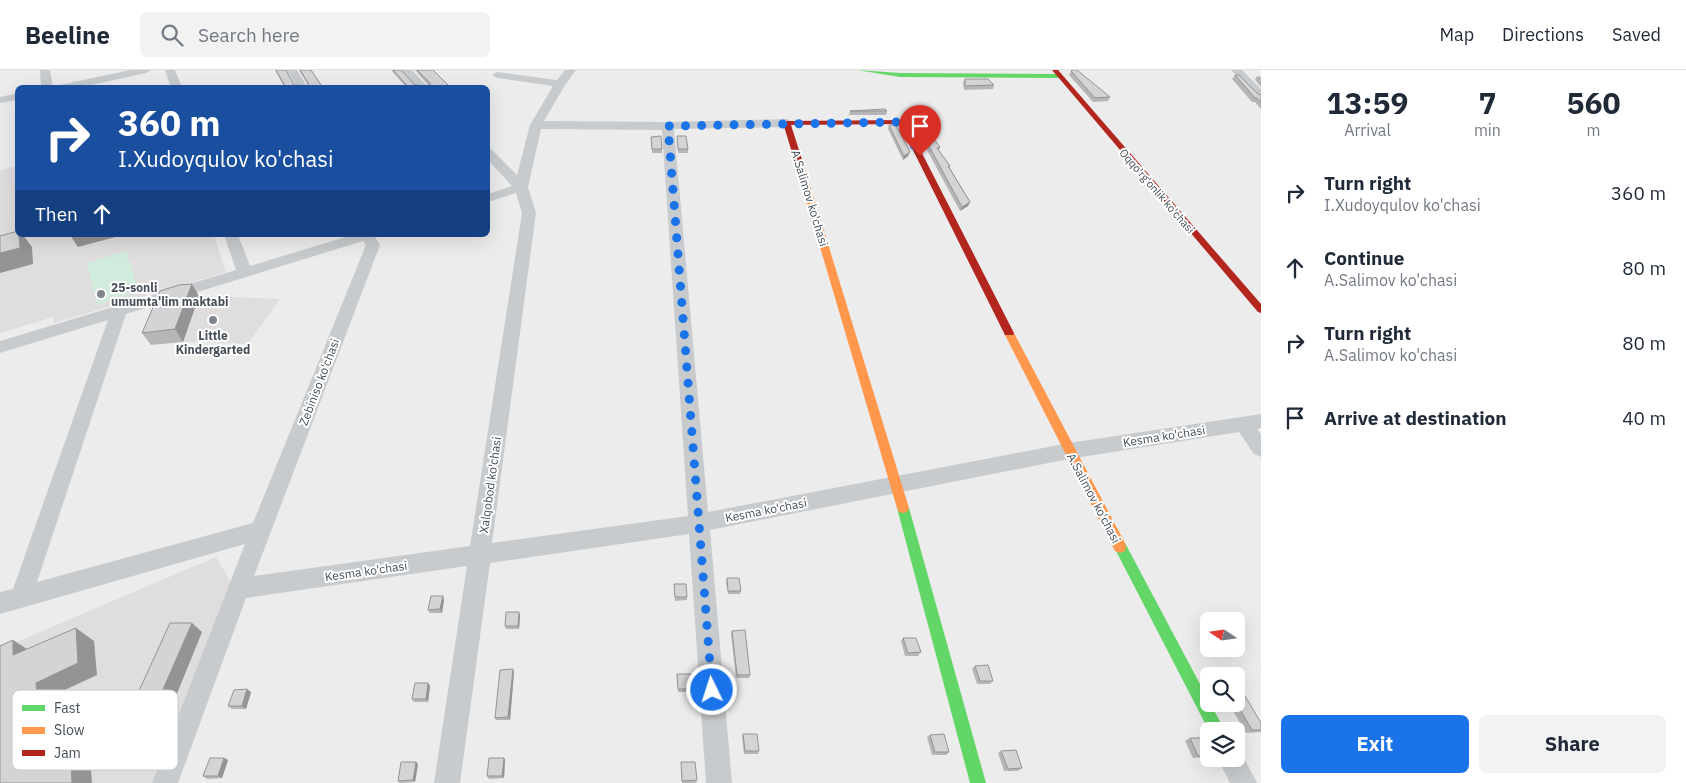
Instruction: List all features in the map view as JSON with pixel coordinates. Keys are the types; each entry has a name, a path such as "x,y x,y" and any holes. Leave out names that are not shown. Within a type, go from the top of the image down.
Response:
{"street":[{"path":"45,70 47,85"},
{"path":"74,85 146,70"},
{"path":"170,70 175,85"},
{"path":"292,70 301,85"},
{"path":"406,70 421,85"},
{"path":"521,187 536,125 560,84 571,70"},
{"path":"860,70 900,75 1056,73"},
{"path":"1236,70 1261,95"},
{"name":"Oqqo'rg'onlik ko'chasi","path":"1056,73 1261,310"},
{"path":"497,75 560,84"},
{"path":"0,100 15,97"},
{"name":"A.Salimov ko'chasi","path":"978,783 896,485 787,123 902,122 1069,451 1211,722"},
{"path":"536,125 668,126 787,123"},
{"path":"668,126 719,783"},
{"path":"490,155 521,187"},
{"path":"490,197 521,187"},
{"name":"Xalqobod ko'chasi","path":"447,783 529,213 521,187"},
{"path":"232,237 244,273"},
{"path":"0,347 361,237"},
{"name":"Zebiniso ko'chasi","path":"178,748 238,588 373,245 368,237"},
{"path":"21,597 119,311"},
{"path":"1252,422 1261,449"},
{"name":"Kesma ko'chasi","path":"238,588 479,556 700,523 1069,451 1252,422"},
{"path":"0,603 261,530"},
{"path":"1235,767 1244,783"},
{"name":"Zebiniso ko'chasi","path":"165,783 170,770"}],"shaded area":[{"name":"25-sonli umumta'lim maktabi","path":"15,166 15,237 215,237 226,272 54,323 53,317 0,333 0,170"},
{"name":"Little Kindergarted","path":"199,296 280,299 248,344 183,342 169,299"},
{"path":"216,557 231,582 178,717 178,690 12,690 12,770 157,770 152,783 0,783 0,649"}],"green space":[{"path":"126,251 139,291 97,305 87,263"}],"building":[{"path":"276,70 286,70 294,85 284,85"},
{"path":"300,70 311,70 321,85 308,85"},
{"path":"393,70 401,70 415,85 406,85"},
{"path":"417,70 433,70 448,85 430,85"},
{"path":"1072,70 1077,70 1110,97 1095,98"},
{"path":"1235,75 1239,75 1261,95 1261,102 1255,98"},
{"path":"965,79 988,79 994,85 965,86"},
{"path":"885,109 887,111 850,111"},
{"path":"917,114 932,133 929,133 940,147 937,148 950,166 948,166 970,202 962,207 912,115"},
{"path":"889,125 896,125 910,152 904,156"},
{"path":"661,136 662,149 652,149 651,137"},
{"path":"677,136 686,136 688,149 678,149"},
{"path":"15,232 15,237 19,237 20,248 0,253 0,236"},
{"path":"192,284 175,329 142,333 160,291 179,285"},
{"path":"727,578 739,578 741,591 728,591"},
{"path":"674,584 686,584 687,597 675,597"},
{"path":"431,596 443,596 440,609 428,610"},
{"path":"506,612 519,612 518,626 505,626"},
{"path":"170,623 192,623 163,690 139,690"},
{"path":"76,628 78,663 36,683 36,690 12,690 12,770 71,770 72,783 0,783 0,646 13,640 13,655"},
{"path":"745,630 750,675 737,675 732,631"},
{"path":"903,638 916,638 921,652 908,653"},
{"path":"988,665 993,681 980,681 975,666"},
{"path":"513,669 508,717 495,718 500,670"},
{"path":"677,674 691,674 692,689 678,689"},
{"path":"415,683 428,683 426,699 412,699"},
{"path":"247,689 242,706 228,706 234,690"},
{"path":"1245,696 1261,723 1261,730 1252,730 1241,712 1245,712"},
{"path":"743,734 757,734 759,751 745,751"},
{"path":"944,734 949,752 935,752 930,735"},
{"path":"1190,738 1200,738 1200,756 1198,756"},
{"path":"1016,750 1022,768 1008,769 1001,751"},
{"path":"210,758 224,758 218,776 203,776"},
{"path":"489,758 504,758 502,776 487,776"},
{"path":"401,762 416,762 413,780 398,781"},
{"path":"681,762 695,762 697,780 682,781"}],"traffic: fast":[{"path":"860,70 900,75 1058,76"},
{"path":"903,508 978,783"},
{"path":"1120,547 1212,722"}],"traffic: slow":[{"path":"801,169 903,508"},
{"path":"1009,333 1120,547"}],"traffic: jam":[{"path":"1055,70 1261,310"},
{"path":"801,169 787,123 902,122 1009,333"}],"place":[{"name":"25-sonli umumta'lim maktabi","path":"101,294"},
{"name":"Little Kindergarted","path":"213,320"}],"route":[{"path":"712,690 668,126 902,122 920,156"}]}
